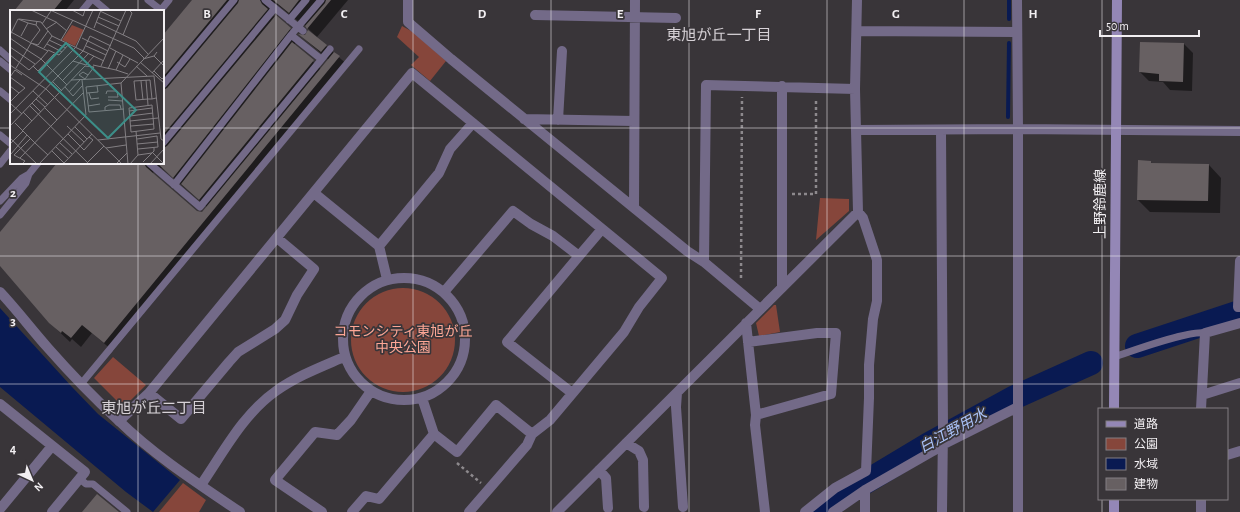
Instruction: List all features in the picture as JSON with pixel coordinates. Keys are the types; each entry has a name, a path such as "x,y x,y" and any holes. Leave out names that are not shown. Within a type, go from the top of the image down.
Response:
{"main road":[{"name":"上野鈴鹿線","path":"1114,408 1117,0"},
{"path":"1114,500 1114,512"}],"street":[{"path":"408,0 408,22 524,119 687,251 704,262 760,309"},
{"path":"634,208 635,0"},
{"path":"805,512 835,488 866,471 869,365 873,319 877,300 877,260 863,218 858,212 855,89 857,0"},
{"path":"1017,0 1018,512"},
{"path":"535,15 676,18"},
{"path":"857,31 1016,32"},
{"path":"558,120 562,51"},
{"path":"119,421 149,393 412,73 662,278 639,307 624,332 550,420 532,434 527,445 469,512"},
{"path":"704,262 706,85 855,89"},
{"path":"782,86 782,287"},
{"path":"524,119 634,121"},
{"path":"379,246 439,173 450,149 473,123"},
{"path":"857,130 941,131 1018,129 1240,131"},
{"path":"941,131 942,512"},
{"path":"314,193 379,246 387,279"},
{"path":"444,292 513,211 531,224 554,236 578,256"},
{"path":"557,512 858,212"},
{"path":"572,393 508,342 602,229"},
{"path":"149,393 181,420 238,352 276,329 285,320 297,294 314,269 277,238"},
{"path":"1240,261 1238,307 1240,306"},
{"path":"400,278 431,284 444,292 461,318 465,349 461,363 448,380 431,394 422,398 396,399 378,395 364,385 351,370 344,357 343,335 345,322 350,310 364,292 387,279 400,278"},
{"path":"0,292 81,384 119,421 170,464 240,512"},
{"path":"746,323 756,415 755,425 765,512"},
{"path":"1201,408 1205,333 1240,323"},
{"path":"748,342 817,333 836,333 831,394 756,415"},
{"path":"201,485 248,417 276,390 310,371 344,357"},
{"path":"1202,395 1240,383"},
{"path":"322,512 275,480 315,432 337,435 351,420 371,391"},
{"path":"677,393 676,407 683,507"},
{"path":"422,398 434,434 457,452 496,405 532,434"},
{"path":"834,512 865,490 933,452 942,445 1018,400"},
{"path":"0,404 85,472 52,512"},
{"path":"352,512 366,496 379,499 434,434"},
{"path":"626,443 639,451 643,460 644,507"},
{"path":"0,509 52,446"},
{"path":"1228,455 1240,451"},
{"path":"599,470 606,478 608,508"},
{"path":"865,490 865,512"},
{"path":"1201,500 1201,512"}],"lane":[{"path":"83,10 93,0 106,10"},
{"path":"148,0 159,10"},
{"path":"161,10 169,0"},
{"path":"164,84 234,0"},
{"path":"265,0 300,29"},
{"path":"289,20 306,0"},
{"path":"174,185 291,35 300,29 321,0"},
{"path":"164,142 275,8"},
{"path":"291,35 322,59"},
{"path":"149,164 200,207 330,49"},
{"path":"81,384 359,49"},
{"path":"0,50 10,59"},
{"path":"0,61 10,69"},
{"path":"0,91 10,99"},
{"path":"0,135 10,143"},
{"path":"0,164 10,151"},
{"path":"0,215 26,183 29,174 35,164"},
{"path":"0,202 22,178 29,174"},
{"path":"1114,357 1172,339 1199,332 1205,333"},
{"path":"80,479 86,484 93,484 127,512"}],"path":[{"path":"741,292 742,86"},
{"path":"782,194 816,194 816,88"}],"green space":[{"path":"402,26 413,32 446,61 430,81 411,65 419,57 397,37"},
{"path":"820,198 849,199 849,211 816,240"},
{"name":"コモンシティ東旭が丘 中央公園","path":"403,288 423,292 440,303 451,320 455,340 451,360 440,377 423,388 403,392 383,388 366,377 355,360 351,340 355,320 366,303 383,292"},
{"path":"774,305 776,305 780,332 759,336 756,323"},
{"path":"113,357 146,385 128,403 119,403 94,378"},
{"path":"183,483 206,500 199,512 159,512"}],"water":[{"path":"0,308 98,414 180,480 153,512 126,492 0,387"}],"building":[{"path":"23,0 62,0 54,10 15,10"},
{"path":"192,0 227,0 164,76 164,34"},
{"path":"239,0 260,0 268,9 164,134 164,90 167,88"},
{"path":"273,0 299,0 289,13"},
{"path":"326,0 331,0 307,29 305,26"},
{"path":"276,15 291,28 173,178 158,164 164,164 164,148 167,146"},
{"path":"308,30 327,45 321,52 298,34 305,35"},
{"path":"292,42 314,60 199,200 181,184"},
{"path":"1140,42 1184,43 1183,82 1159,81 1159,74 1139,72"},
{"path":"334,52 340,56 104,343 82,325 71,338 62,331 61,333 49,323 0,266 0,232 56,164 144,164 146,167 197,211 202,212"},
{"path":"1138,160 1151,161 1151,163 1209,164 1208,201 1137,200"},
{"path":"97,494 119,512 82,512"}],"waterway":[{"name":"白江野用水","path":"1009,0 1009,19"},
{"name":"白江野用水","path":"1008,117 1009,43"},
{"name":"白江野用水","path":"1137,346 1240,312"},
{"name":"白江野用水","path":"821,512 844,495 929,444 1013,398 1091,363"}],"district":[{"name":"東旭が丘一丁目","path":"719,35"},
{"name":"東旭が丘二丁目","path":"154,408"}]}
